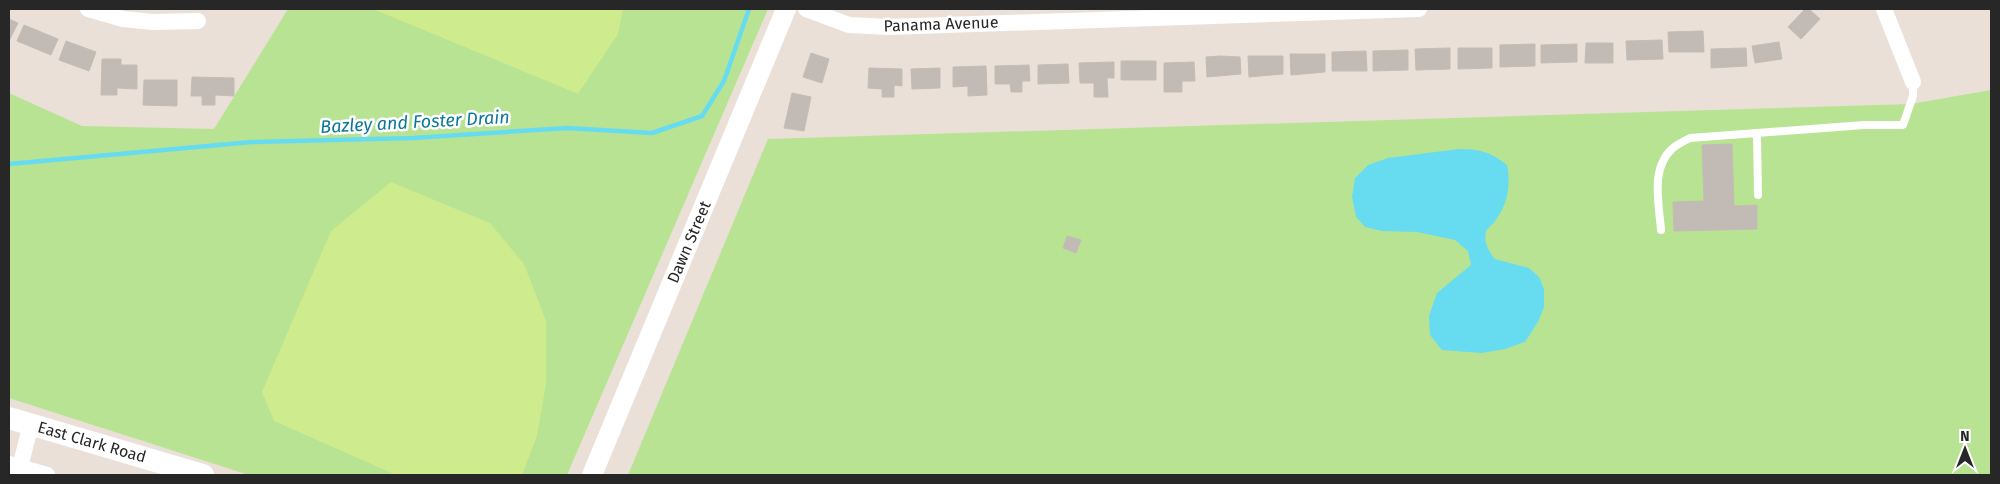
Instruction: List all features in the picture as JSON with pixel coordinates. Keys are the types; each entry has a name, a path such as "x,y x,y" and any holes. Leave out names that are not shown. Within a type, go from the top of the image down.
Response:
{"main road":[{"name":"East Clark Road","path":"9,418 203,475"}],"street":[{"path":"88,9 123,19 153,22 198,22"},
{"name":"Dawn Street","path":"592,475 786,9"},
{"name":"Panama Avenue","path":"806,9 849,25 888,27 1077,14 1419,9"},
{"path":"1884,9 1913,82"},
{"path":"31,424 15,469 47,475"}],"lane":[{"path":"1661,230 1658,174 1664,160 1672,149 1690,138 1864,125 1903,124 1914,96 1913,82"},
{"path":"1757,134 1758,195"}],"green space":[{"path":"288,9 768,9 567,475 249,475 9,398 9,93 82,126 214,129"},
{"path":"373,9 623,9 618,34 578,94"},
{"path":"1991,90 1991,475 628,475 768,139 1911,104"},
{"path":"391,182 490,223 524,264 546,321 546,384 537,436 522,475 396,475 274,421 262,392 331,231"}],"water":[{"path":"1459,149 1485,152 1507,165 1509,180 1506,201 1499,215 1487,230 1485,237 1487,245 1495,259 1529,268 1539,277 1544,289 1544,307 1538,322 1525,342 1505,349 1482,353 1442,350 1430,335 1429,316 1437,293 1471,265 1468,251 1455,240 1417,232 1382,231 1365,227 1356,217 1352,197 1355,178 1368,165 1388,158"}],"building":[{"path":"1805,9 1809,9 1820,19 1801,39 1788,27"},
{"path":"9,19 18,23 9,41"},
{"path":"24,25 58,39 51,55 17,41"},
{"path":"1703,31 1704,52 1669,52 1668,32"},
{"path":"1662,40 1663,59 1627,60 1626,41"},
{"path":"66,41 96,52 89,71 59,60"},
{"path":"1779,42 1782,59 1755,63 1752,46"},
{"path":"1586,43 1613,43 1613,63 1585,63"},
{"path":"1535,44 1535,66 1500,67 1500,45"},
{"path":"1577,44 1577,62 1541,63 1541,45"},
{"path":"1450,48 1450,69 1416,70 1415,49"},
{"path":"1458,48 1492,48 1492,68 1458,69"},
{"path":"1746,48 1747,66 1711,68 1711,49"},
{"path":"1408,50 1408,70 1373,71 1373,51"},
{"path":"1366,51 1367,71 1332,71 1332,52"},
{"path":"811,53 829,59 822,83 803,77"},
{"path":"1290,54 1325,54 1325,72 1291,75"},
{"path":"1248,56 1283,56 1283,74 1249,77"},
{"path":"1206,57 1240,57 1241,74 1207,77"},
{"path":"102,59 121,59 121,65 137,65 137,89 117,88 117,95 101,95"},
{"path":"1121,61 1156,61 1156,80 1121,80"},
{"path":"1114,62 1114,78 1107,78 1108,97 1094,97 1094,83 1080,83 1079,63"},
{"path":"1194,62 1195,81 1182,81 1182,92 1164,92 1164,63"},
{"path":"1068,64 1069,83 1038,84 1038,65"},
{"path":"1029,65 1030,81 1022,81 1022,92 1011,92 1010,84 995,84 995,66"},
{"path":"986,66 987,95 968,96 968,86 953,87 953,67"},
{"path":"869,68 902,69 902,86 894,85 894,97 882,97 882,89 868,88"},
{"path":"940,68 940,88 912,89 911,69"},
{"path":"192,77 234,78 234,96 215,95 215,105 202,105 202,96 191,96"},
{"path":"144,80 177,80 177,106 143,105"},
{"path":"792,93 811,97 804,131 784,128"},
{"path":"1732,144 1734,206 1757,205 1757,229 1674,231 1673,202 1704,201 1702,145"},
{"path":"1067,236 1081,240 1076,253 1063,248"}],"waterway":[{"name":"Bazley and Foster Drain","path":"9,164 252,142 413,138 567,128 652,133 702,116 724,81 749,9"}]}
